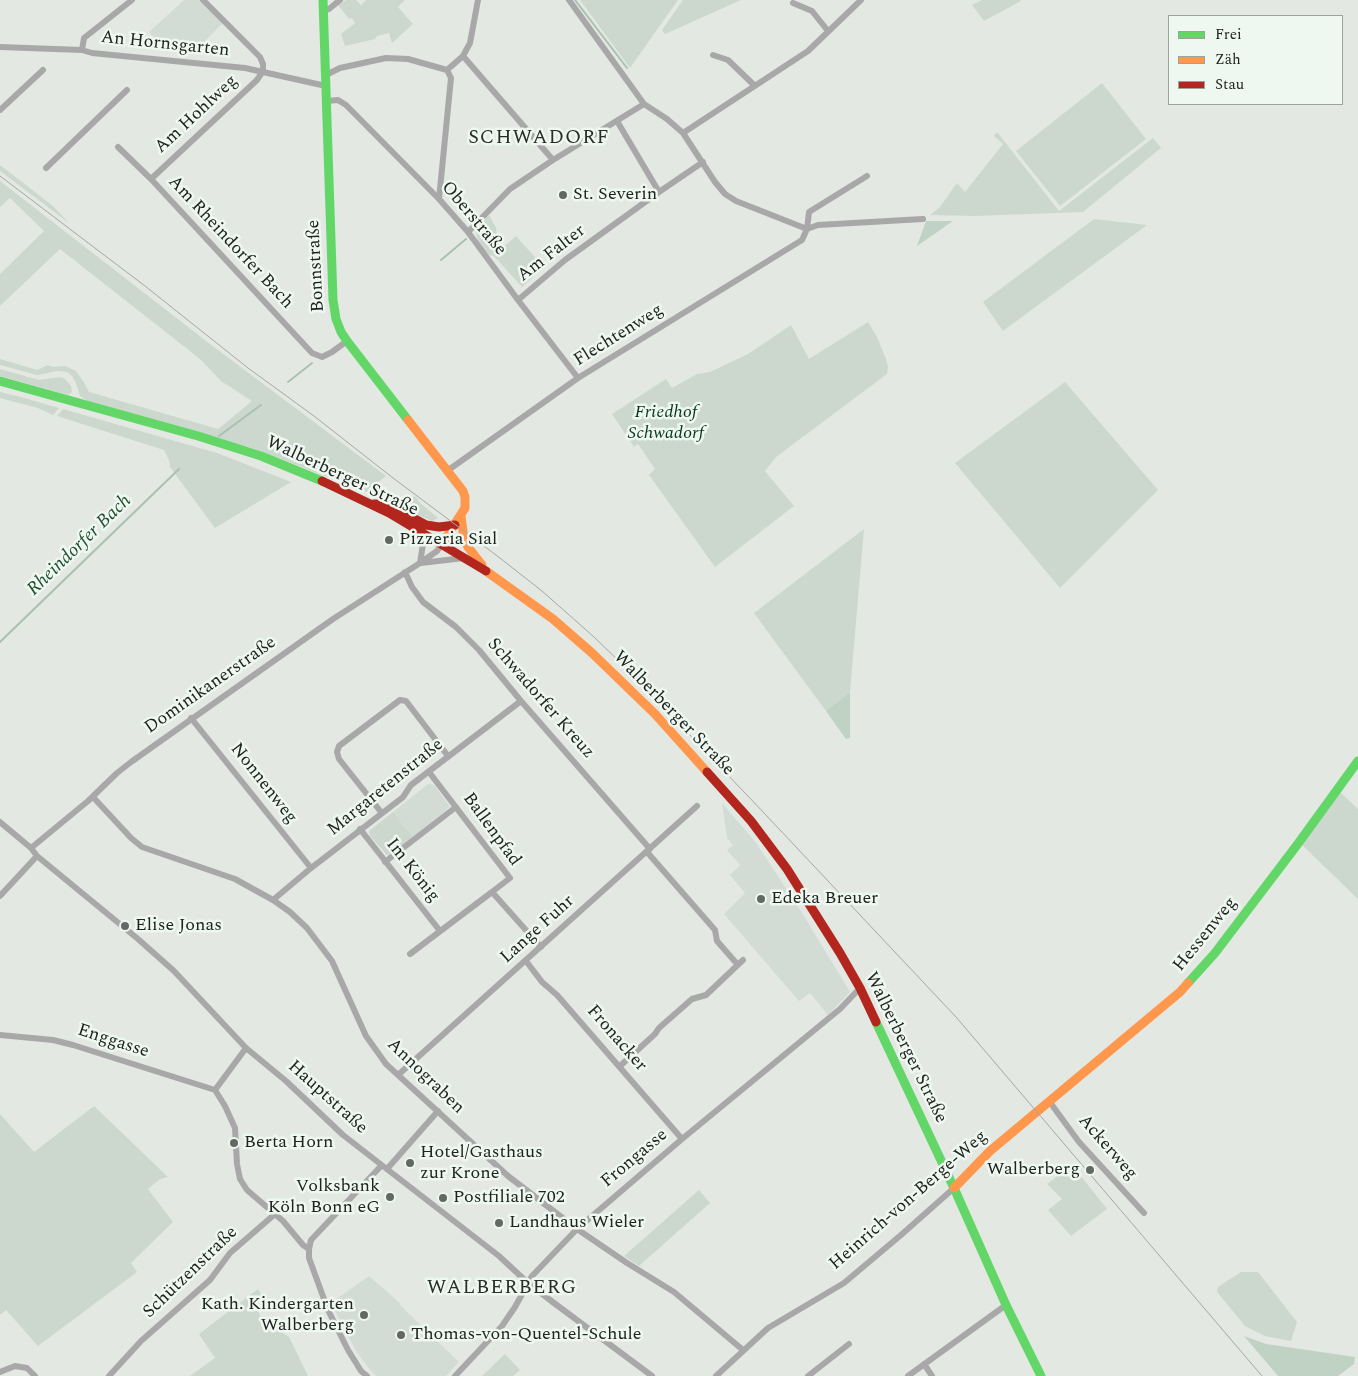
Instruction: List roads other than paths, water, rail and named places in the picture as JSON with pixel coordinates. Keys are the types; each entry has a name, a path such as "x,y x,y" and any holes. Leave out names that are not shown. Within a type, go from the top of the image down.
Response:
{"main road":[{"name":"Bonnstraße","path":"323,0 333,300 336,319 347,341 465,497 465,508 461,516 464,539 487,571"},
{"name":"Walberberger Straße","path":"0,381 198,436 261,456 315,478 371,504 487,571 552,619 592,653 655,714 751,822 787,869 840,953 860,988 954,1188 1006,1305 1041,1376"},
{"path":"371,504 387,504 426,525 439,527 455,525"},
{"path":"442,544 461,516"},
{"name":"Hessenweg","path":"1049,1101 1180,992 1214,952 1297,845 1358,761"},
{"name":"Heinrich-von-Berge-Weg","path":"954,1188 990,1151 1049,1101"}],"street":[{"path":"82,50 84,38 132,0"},
{"path":"202,0 260,57 263,71"},
{"path":"324,11 330,9 340,0"},
{"path":"447,70 463,56 470,43 478,0"},
{"path":"569,0 644,104 667,119 683,133 715,182 725,194 736,201 808,229 818,225 923,219"},
{"path":"683,133 808,51 860,0"},
{"path":"793,4 812,11 828,31"},
{"name":"An Hornsgarten","path":"0,48 82,50 92,53 263,71 326,86"},
{"path":"463,56 553,160"},
{"path":"713,56 728,60 755,86"},
{"path":"326,75 340,68 386,58 408,59 447,70 451,78 439,199"},
{"path":"0,110 43,70"},
{"name":"Am Hohlweg","path":"151,179 257,80 263,71"},
{"path":"46,168 127,90"},
{"name":"Oberstraße","path":"327,101 338,100 346,105 439,199 468,232 578,378"},
{"path":"468,232 510,189 644,104"},
{"path":"617,121 659,192"},
{"name":"Am Rheindorfer Bach","path":"118,147 151,179 312,353 322,357 347,341"},
{"name":"Am Falter","path":"518,300 565,260 703,162"},
{"path":"808,229 808,212 867,176"},
{"name":"Flechtenweg","path":"447,472 578,378 802,240 808,229"},
{"path":"420,563 423,544 422,532"},
{"name":"Dominikanerstraße","path":"31,848 92,798 117,773 332,619 420,563 437,551 442,544"},
{"name":"Dominikanerstraße","path":"420,563 466,558"},
{"name":"Schwadorfer Kreuz","path":"405,572 423,602 456,627 479,650 715,930 717,941 740,962 706,995 692,999 620,1066"},
{"path":"381,812 340,759 337,752 339,746 400,700 406,701 448,756"},
{"name":"Margaretenstraße","path":"273,900 381,812 403,797 411,785 521,701"},
{"name":"Nonnenweg","path":"192,718 311,868"},
{"name":"Ballenpfad","path":"428,772 510,878 492,892 541,947"},
{"name":"Annograben","path":"92,798 142,847 235,879 273,900 290,912 308,928 332,961 371,1046 386,1064 508,1176 577,1229 626,1263 674,1292 744,1350"},
{"name":"Lange Fuhr","path":"398,1075 698,806"},
{"path":"386,862 456,807"},
{"name":"Hauptstraße","path":"0,822 31,848 37,856 174,971 246,1048 286,1081 342,1135 499,1256 528,1282 652,1376"},
{"name":"Im König","path":"360,829 440,931"},
{"path":"0,896 37,856"},
{"path":"410,954 492,892"},
{"name":"Fronacker","path":"526,960 542,982 557,995 682,1139"},
{"name":"Frongasse","path":"455,1376 502,1326 515,1307 528,1282 577,1229 682,1139 840,1009 860,988"},
{"name":"Enggasse","path":"0,1035 53,1040 73,1045 214,1090"},
{"path":"246,1048 214,1090 225,1106 235,1128 237,1164 240,1179 247,1190 283,1220 309,1249"},
{"name":"Ackerweg","path":"1049,1101 1079,1142 1144,1213"},
{"path":"367,1376 361,1371 348,1350 328,1310 310,1258 311,1240 438,1111"},
{"name":"Heinrich-von-Berge-Weg","path":"716,1376 768,1328 844,1282 954,1188"},
{"name":"Schützenstraße","path":"108,1376 141,1341 210,1280 230,1253 275,1214"},
{"path":"908,1376 1006,1305"},
{"path":"808,1376 849,1344"},
{"path":"924,1364 932,1376"},
{"path":"0,1372 15,1366 26,1368 35,1376"}],"waterway":[{"path":"575,0 627,68"},
{"path":"441,260 466,239"},
{"path":"288,382 312,363"},
{"path":"219,436 261,405"},
{"name":"Rheindorfer Bach","path":"0,642 179,469"}],"tram line":[{"path":"0,176 145,286 248,368 496,555 542,591 594,637 627,669 956,1017 1262,1376"}],"place":[{"name":"St. Severin","path":"563,195"},
{"name":"Pizzeria Sial","path":"389,540"},
{"name":"Edeka Breuer","path":"761,899"},
{"name":"Elise Jonas","path":"125,926"},
{"name":"Berta Horn","path":"234,1143"},
{"name":"Hotel/Gasthaus zur Krone","path":"410,1163"},
{"name":"Walberberg","path":"1090,1170"},
{"name":"Volksbank Köln Bonn eG","path":"390,1197"},
{"name":"Postfiliale 702","path":"443,1198"},
{"name":"Landhaus Wieler","path":"499,1223"},
{"name":"Kath. Kindergarten Walberberg","path":"364,1315"},
{"name":"Thomas-von-Quentel-Schule","path":"401,1335"}],"district":[{"name":"SCHWADORF","path":"539,139"},
{"name":"WALBERBERG","path":"502,1289"}],"park label":[{"name":"Friedhof Schwadorf","path":"666,423"}]}
